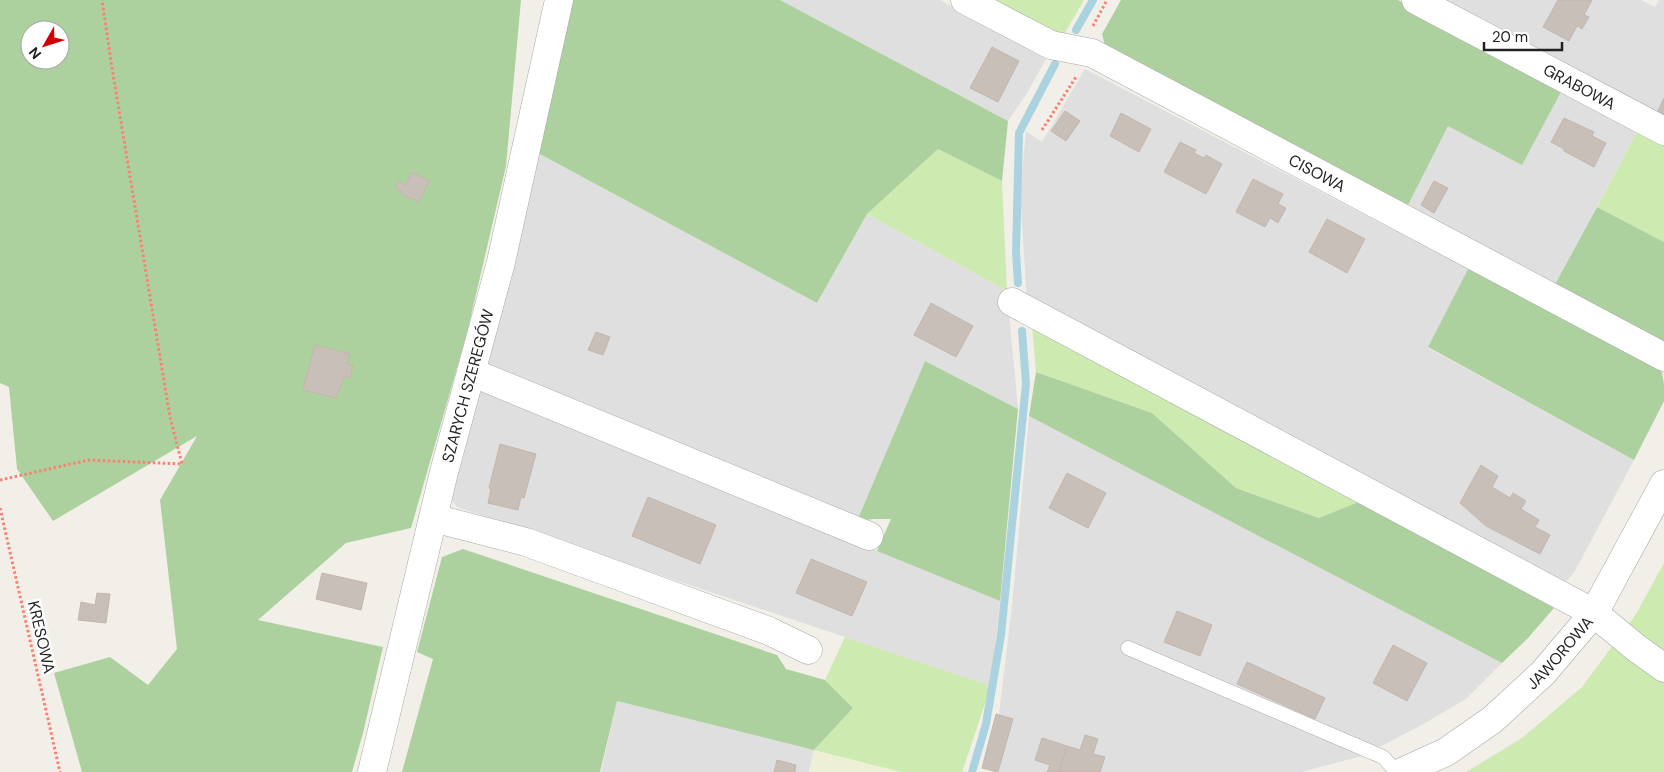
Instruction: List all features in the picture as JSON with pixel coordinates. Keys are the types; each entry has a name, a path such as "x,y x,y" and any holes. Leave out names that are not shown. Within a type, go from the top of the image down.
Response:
{"street":[{"name":"SZARYCH SZEREGÓW","path":"372,772 444,472 501,262 559,0"},
{"name":"CISOWA","path":"965,0 1051,45 1092,53 1664,357"},
{"name":"GRABOWA","path":"1416,0 1664,131"},
{"path":"1012,302 1594,613 1664,668"},
{"path":"471,372 869,536"},
{"name":"JAWOROWA","path":"1402,772 1446,752 1492,720 1543,673 1594,613 1664,484"},
{"path":"433,518 526,542 769,631 808,650"}],"lane":[{"path":"1128,648 1383,757 1397,772"}],"path":[{"path":"0,480 89,460 182,464 170,417 102,0"},
{"name":"KRESOWA","path":"0,508 60,772"}],"shaded area":[{"path":"780,0 940,0 1047,57 1029,90 1008,121"},
{"path":"1446,0 1641,0 1655,7 1659,0 1664,0 1664,117"},
{"path":"1085,69 1468,269 1428,348 1634,460 1575,571 1564,584 1027,302 1020,193 1026,131 1042,142"},
{"path":"1563,88 1639,128 1553,288 1406,209 1448,126"},
{"path":"536,152 817,303 867,214 1007,291 1018,409 925,361 857,521 483,364"},
{"path":"478,388 1000,601 991,686 457,507 446,493"},
{"path":"1029,416 1502,663 1466,699 1418,727 1362,756 1301,772 992,772 1012,606"},
{"path":"617,701 814,750 809,772 601,772"}],"green space":[{"path":"0,0 521,0 506,166 467,333 411,528 346,543 258,620 383,647 352,772 82,772 54,673 110,657 148,685 177,649 160,500 197,436 53,521 17,469 9,387 0,383"},
{"path":"572,0 780,0 1008,121 1002,181 938,149 867,214 817,303 536,152"},
{"path":"989,0 1084,0 1062,38"},
{"path":"1121,0 1398,0 1563,88 1522,165 1448,126 1406,209 1105,46 1102,34"},
{"path":"1639,128 1664,142 1664,242 1597,207"},
{"path":"938,149 1002,181 1007,291 867,214"},
{"path":"1597,207 1664,242 1664,344 1553,288"},
{"path":"1468,269 1661,368 1664,384 1664,401 1634,460 1428,347"},
{"path":"1032,326 1361,501 1320,518 1236,488 1152,413 1036,372"},
{"path":"925,361 1018,409 1000,601 877,551 891,519 857,521"},
{"path":"1036,372 1152,413 1236,488 1319,518 1361,501 1554,608 1528,638 1502,663 1029,416"},
{"path":"463,549 777,655 786,669 825,680 853,708 814,750 617,701 600,772 402,772 433,659 417,652 442,557"},
{"path":"1664,563 1664,772 1466,772 1522,738 1582,687 1636,614"},
{"path":"845,637 991,686 962,772 901,772 814,750 853,708 825,680"},
{"path":"814,750 901,772 809,772"}],"building":[{"path":"1558,0 1592,0 1584,15 1589,17 1582,29 1577,26 1569,41 1543,27"},
{"path":"992,47 1019,61 998,102 970,88"},
{"path":"1664,98 1664,117 1657,113"},
{"path":"1065,111 1080,121 1066,141 1051,131"},
{"path":"1121,113 1151,129 1139,152 1110,136"},
{"path":"1564,118 1594,132 1592,136 1606,143 1594,167 1551,142"},
{"path":"1180,142 1196,150 1194,153 1204,158 1206,155 1222,164 1206,194 1164,172"},
{"path":"412,172 429,181 419,202 401,194 402,192 395,188 399,181 405,185"},
{"path":"1253,179 1283,194 1278,204 1286,208 1278,223 1270,218 1265,227 1236,212"},
{"path":"1434,181 1448,188 1434,213 1421,205"},
{"path":"1327,219 1365,239 1347,273 1309,252"},
{"path":"931,303 973,326 956,357 914,335"},
{"path":"596,332 610,337 603,355 588,350"},
{"path":"315,345 350,354 347,364 353,366 350,378 344,377 336,398 303,390"},
{"path":"500,444 536,454 524,498 521,497 518,510 488,503 491,489 489,488"},
{"path":"1481,465 1498,476 1492,487 1510,498 1513,493 1526,501 1521,509 1539,520 1535,527 1550,535 1540,554 1486,526 1460,503"},
{"path":"1067,473 1106,493 1088,528 1049,508"},
{"path":"648,497 716,525 700,564 632,536"},
{"path":"811,559 867,582 852,616 796,593"},
{"path":"322,573 367,583 361,610 316,599"},
{"path":"97,593 110,594 106,623 78,620 81,602 95,605"},
{"path":"1177,611 1212,625 1200,656 1164,642"},
{"path":"1393,645 1427,663 1407,701 1373,683"},
{"path":"1247,662 1325,698 1315,719 1237,684"},
{"path":"996,714 1013,719 998,772 982,768"},
{"path":"1085,735 1098,739 1093,754 1105,757 1100,772 1059,772 1067,746 1080,750"},
{"path":"1042,738 1067,746 1059,772 1047,772 1050,765 1035,760"},
{"path":"777,760 796,765 795,772 774,772"}],"waterway":[{"path":"1076,30 1093,0"},
{"path":"1018,283 1016,252 1019,133 1055,64"},
{"path":"972,772 986,724 1001,635 1026,384 1022,331"}]}
